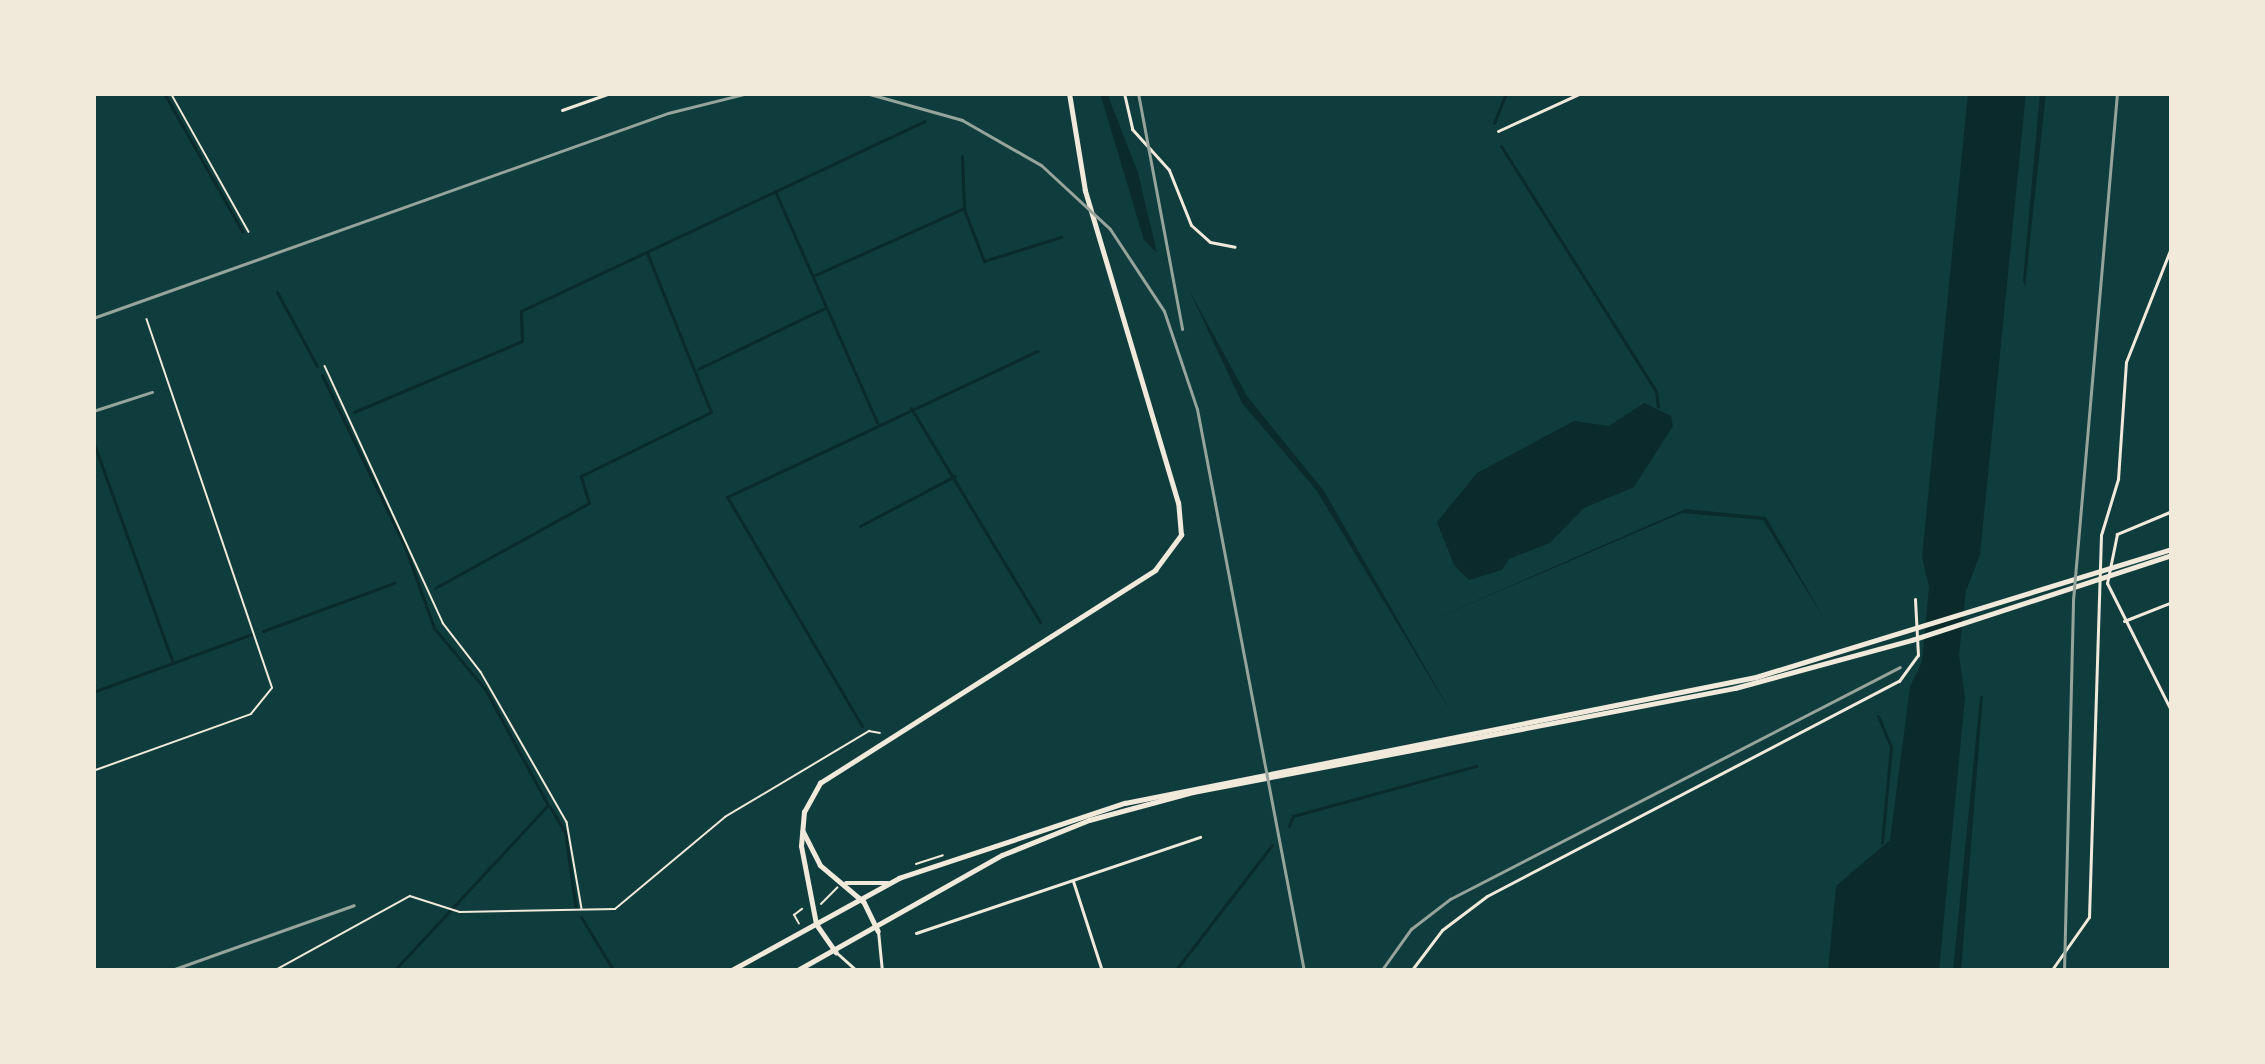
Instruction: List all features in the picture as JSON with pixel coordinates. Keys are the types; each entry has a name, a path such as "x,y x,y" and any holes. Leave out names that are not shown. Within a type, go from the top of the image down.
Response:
{"main road":[{"path":"836,953 814,920 802,826 820,783 1150,574 1181,536 1180,509 1083,182 1069,93"},
{"path":"730,971 814,920 888,883 1083,815 1678,695 1912,638 2172,552"},
{"path":"796,971 878,931 1045,836 1247,779"},
{"path":"802,826 816,860 859,896 878,931"},
{"path":"842,883 888,883"}],"street":[{"path":"562,110 610,93"},
{"path":"1124,93 1132,129 1169,170 1191,225 1210,242 1234,247"},
{"path":"1498,131 1581,93"},
{"path":"2051,971 2089,917 2094,652 2102,530 2118,479 2117,407 2132,338 2172,245"},
{"path":"2172,511 2128,526 2113,542 2108,577 2122,622 2172,712"},
{"path":"1411,971 1442,930 1481,899 1834,711 1871,702 1913,667 1922,615 1915,599"},
{"path":"2122,622 2172,602"},
{"path":"916,933 1200,837"},
{"path":"1072,880 1102,971"},
{"path":"878,931 882,971"},
{"path":"836,953 857,971"}],"lane":[{"path":"93,771 245,717 272,688 147,320"}],"path":[{"path":"171,93 249,232"},
{"path":"325,366 446,628 481,672 567,822 582,913"},
{"path":"274,971 405,897 427,896 455,912 582,913 624,905 724,817 802,777 870,730 885,739"}],"water":[{"path":"1100,93 1107,93 1138,173 1157,253 1144,240"},
{"path":"1968,93 2026,93 1980,555 1966,591 1959,655 1965,697 1939,971 1828,971 1836,886 1890,840 1910,687 1922,661 1929,587 1922,557"},
{"path":"2040,93 2046,93 2025,287 2023,280"},
{"path":"1189,290 1247,396 1324,491 1452,714 1317,491 1242,403"},
{"path":"1644,403 1671,416 1673,426 1634,487 1584,508 1550,543 1509,559 1502,570 1469,580 1454,565 1437,522 1477,473 1574,421 1609,426"},
{"path":"1686,509 1766,517 1825,620 1763,520 1682,513 1416,627"},
{"path":"1983,695 1961,971 1953,971 1980,697"}],"waterway":[{"path":"164,93 242,231"},
{"path":"1494,123 1506,93"},
{"path":"354,412 522,341 521,311 925,121"},
{"path":"1501,146 1656,391 1658,407"},
{"path":"962,156 964,209 984,261 1061,237"},
{"path":"775,191 877,422"},
{"path":"813,276 962,209"},
{"path":"435,588 589,503 581,476 711,412 647,253"},
{"path":"277,292 317,366"},
{"path":"698,369 825,308"},
{"path":"862,726 727,497 1037,351"},
{"path":"322,375 405,547 434,628 485,689 548,805 394,971"},
{"path":"911,408 1040,622"},
{"path":"93,441 173,663"},
{"path":"860,526 955,476"},
{"path":"263,631 394,583"},
{"path":"93,692 252,634"},
{"path":"1878,716 1891,747 1882,843"},
{"path":"1289,826 1293,816 1476,766"},
{"path":"550,807 565,832 576,909"},
{"path":"1175,971 1272,845"},
{"path":"581,917 614,971"}],"railway":[{"path":"93,318 668,113 748,93"},
{"path":"866,93 962,120 1041,165 1110,229 1164,311 1197,409 1304,971"},
{"path":"1138,93 1182,329"},
{"path":"2064,971 2073,600 2117,93"},
{"path":"93,411 152,392"},
{"path":"1381,971 1411,929 1450,899 1900,667"},
{"path":"169,971 354,905"}]}
